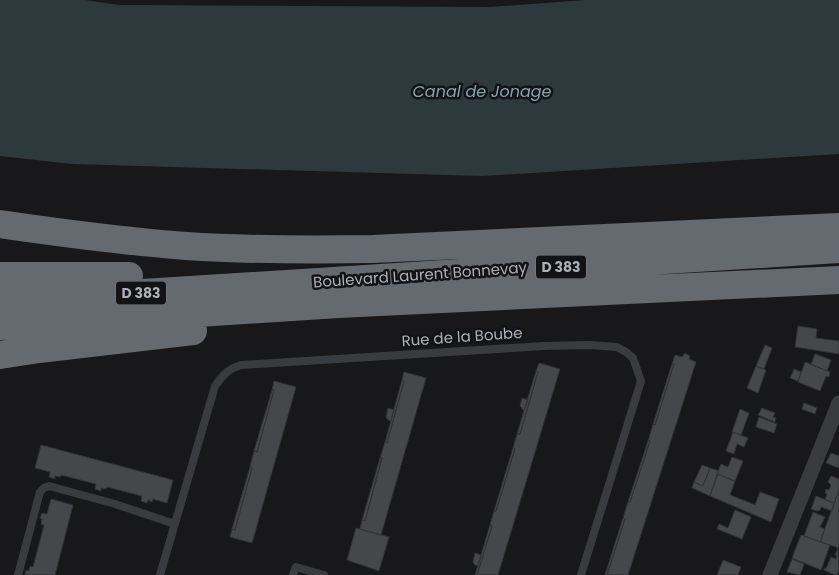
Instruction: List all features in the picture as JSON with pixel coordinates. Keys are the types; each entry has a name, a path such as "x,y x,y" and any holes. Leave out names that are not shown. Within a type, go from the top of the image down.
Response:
{"highway":[{"path":"0,224 70,234 187,246 307,250 391,248 839,227"},
{"name":"Boulevard Laurent Bonnevay","path":"0,302 839,249"},
{"path":"0,276 117,277 234,273 282,284"},
{"name":"Boulevard Laurent Bonnevay","path":"0,326 338,304 839,280"},
{"path":"0,355 217,328 300,321 338,304"}],"street":[{"path":"770,575 839,403"}],"lane":[{"name":"Rue de la Boube","path":"160,575 216,386 223,375 231,368 250,364 534,347 589,345 617,347 633,358 640,381 581,575"},
{"path":"18,575 40,492 49,486 115,504 175,524"},
{"path":"293,575 296,567 324,575"}],"water":[{"name":"Canal de Jonage","path":"0,0 85,0 119,5 489,7 586,0 839,0 839,154 482,176 72,164 0,156"}],"building":[{"path":"798,326 817,329 816,338 839,341 839,354 795,347"},
{"path":"765,345 772,348 764,369 756,366"},
{"path":"685,353 690,356 689,359 696,362 628,575 607,575 625,519 623,518 628,502 630,502 650,441 648,441 653,424 655,425 674,364 672,364 675,355 682,357"},
{"path":"815,354 831,360 827,371 811,364"},
{"path":"805,362 830,372 829,377 826,376 820,391 798,382"},
{"path":"539,363 560,369 498,575 477,575 492,526 490,525 494,511 496,511 515,449 513,448 517,434 520,434"},
{"path":"672,364 674,364 655,425 653,424"},
{"path":"756,366 766,370 758,393 747,388"},
{"path":"794,369 801,372 798,381 790,378"},
{"path":"536,371 538,372 520,434 517,434"},
{"path":"404,372 426,378 381,535 360,529 362,520 365,521 382,458 380,458 385,442 387,443 404,381 402,380"},
{"path":"402,380 404,381 387,443 385,442"},
{"path":"274,381 296,387 252,543 230,537 232,529 235,530 252,468 250,467 254,451 257,452 274,390 272,390"},
{"path":"272,390 274,390 257,452 254,451"},
{"path":"522,398 528,400 524,411 520,406"},
{"path":"804,403 817,408 815,414 802,409"},
{"path":"388,408 394,410 391,421 386,417"},
{"path":"762,408 775,413 773,417 776,418 775,422 758,415"},
{"path":"740,409 749,413 741,435 732,432"},
{"path":"759,417 777,424 774,433 756,427"},
{"path":"733,432 748,438 744,447 737,444 734,454 726,451"},
{"path":"648,441 650,441 630,502 628,502"},
{"path":"41,445 173,480 167,503 153,499 152,502 148,500 147,503 141,501 142,496 107,487 106,489 101,488 101,491 95,489 96,484 61,475 60,477 55,476 55,479 49,477 50,472 35,468"},
{"path":"513,448 515,449 496,511 494,511"},
{"path":"831,453 839,456 839,468 826,463"},
{"path":"732,457 743,461 735,481 717,474 721,464 728,467"},
{"path":"380,458 382,458 365,521 362,520"},
{"path":"702,465 710,468 703,486 694,482"},
{"path":"250,467 252,468 235,530 232,529"},
{"path":"710,468 719,471 710,496 692,488 694,482 703,486"},
{"path":"717,474 735,481 730,495 755,505 760,492 779,499 771,522 710,496"},
{"path":"831,476 839,479 839,490 834,503 825,500 826,489 829,490 831,485 828,482"},
{"path":"839,490 839,548 820,542"},
{"path":"816,496 834,503 832,511 821,507 817,511 811,509"},
{"path":"51,499 73,505 55,575 25,575 26,570 29,571 30,566 33,567 44,525 41,524 42,519 40,518 42,513 47,514"},
{"path":"735,510 751,517 742,539 717,529 719,524 728,528"},
{"path":"813,512 825,517 820,527 825,529 820,542 804,536"},
{"path":"623,518 625,519 607,575 605,575"},
{"path":"490,525 492,526 477,575 475,575"},
{"path":"356,528 389,537 379,571 347,560"},
{"path":"801,535 830,545 821,570 792,558"},
{"path":"838,548 839,570 837,575 835,575 824,570 824,568 826,569 831,557 836,559 837,556 835,555"},
{"path":"475,553 481,555 478,566 473,562"},
{"path":"792,559 804,564 800,575 787,572"},
{"path":"723,560 741,567 738,575 717,575"}]}
